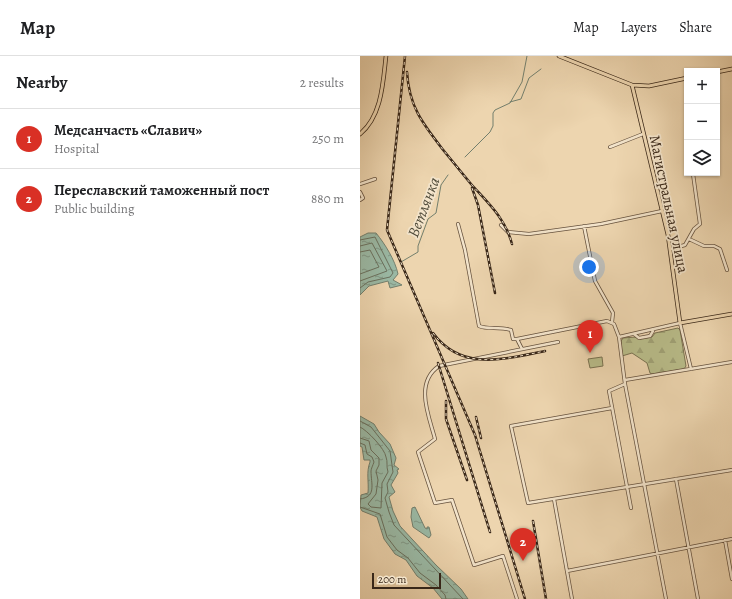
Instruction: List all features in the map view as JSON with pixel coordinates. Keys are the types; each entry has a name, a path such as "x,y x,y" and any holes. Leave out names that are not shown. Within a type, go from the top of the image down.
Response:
{"main road":[{"path":"360,134 369,124 378,106 386,56"},
{"path":"559,56 632,85 649,86 684,79"},
{"path":"720,71 732,69"},
{"name":"Магистральная улица","path":"632,85 671,249 680,323"},
{"path":"680,323 732,314"}],"street":[{"path":"610,147 643,134"},
{"path":"671,249 685,245 694,229 700,224 693,176"},
{"path":"360,184 375,179"},
{"path":"360,192 363,198 360,200"},
{"path":"501,226 508,232 529,234 584,226 662,211"},
{"path":"458,224 466,256 479,326 484,328 502,327 511,330 513,339 517,339 607,320 612,322"},
{"path":"584,226 595,281 613,313 612,322 619,337 625,384 666,599"},
{"path":"689,239 704,246 714,246 720,249 727,270"},
{"path":"619,337 680,323 690,369"},
{"path":"517,339 522,349"},
{"path":"517,599 503,556 474,566 452,500 435,503 418,452 435,439 424,392 430,376 436,368 558,342"},
{"path":"625,380 732,362"},
{"path":"625,384 609,391 626,488 631,508"},
{"path":"612,408 511,426 528,504 732,470"},
{"path":"676,479 698,599"},
{"path":"554,499 572,599"},
{"path":"567,571 732,539"},
{"path":"724,540 732,579"}],"green space":[{"path":"678,328 680,330 686,366 684,369 652,374 650,373 647,363 632,353 622,356 621,341 623,338 636,337 639,339 652,337 655,333"},
{"path":"602,357 603,366 590,368 588,359"}],"water":[{"path":"368,233 376,233 386,247 395,263 398,274 393,280 402,285 390,288 388,281 369,286 360,295 360,237"},
{"path":"360,416 374,424 390,444 396,458 394,465 399,469 397,470 398,473 391,485 395,492 389,497 393,511 400,526 436,565 461,589 468,599 442,599 433,588 417,576 406,560 395,554 384,539 377,517 362,511 360,507 361,495 368,493 368,470 370,460 364,460 362,447 360,446"},
{"path":"415,507 425,528 427,529 427,527 429,527 431,535 429,538 413,527 411,517 412,508"}],"waterway":[{"name":"Ветлянка","path":"465,157 490,132 493,126 493,113 495,110 510,103 522,82 527,56"},
{"path":"510,102 521,99 529,78 541,69"},
{"name":"Ветлянка","path":"401,262 418,252 418,246 428,219 436,213 441,185 448,175"}],"railway":[{"path":"405,56 387,230 475,435 525,599"},
{"path":"407,72 408,84 418,114 444,151 496,212 505,226 512,244"},
{"path":"472,188 478,205 495,293"},
{"path":"433,333 444,345 457,353 470,358 484,360 499,359 545,351"},
{"path":"438,363 490,532"},
{"path":"446,401 446,419 467,480"},
{"path":"476,417 481,438"},
{"path":"533,521 546,599"}],"place":[{"name":"Медсанчасть «Славич»","path":"590,353"},
{"name":"Переславский таможенный пост","path":"523,561"}]}
